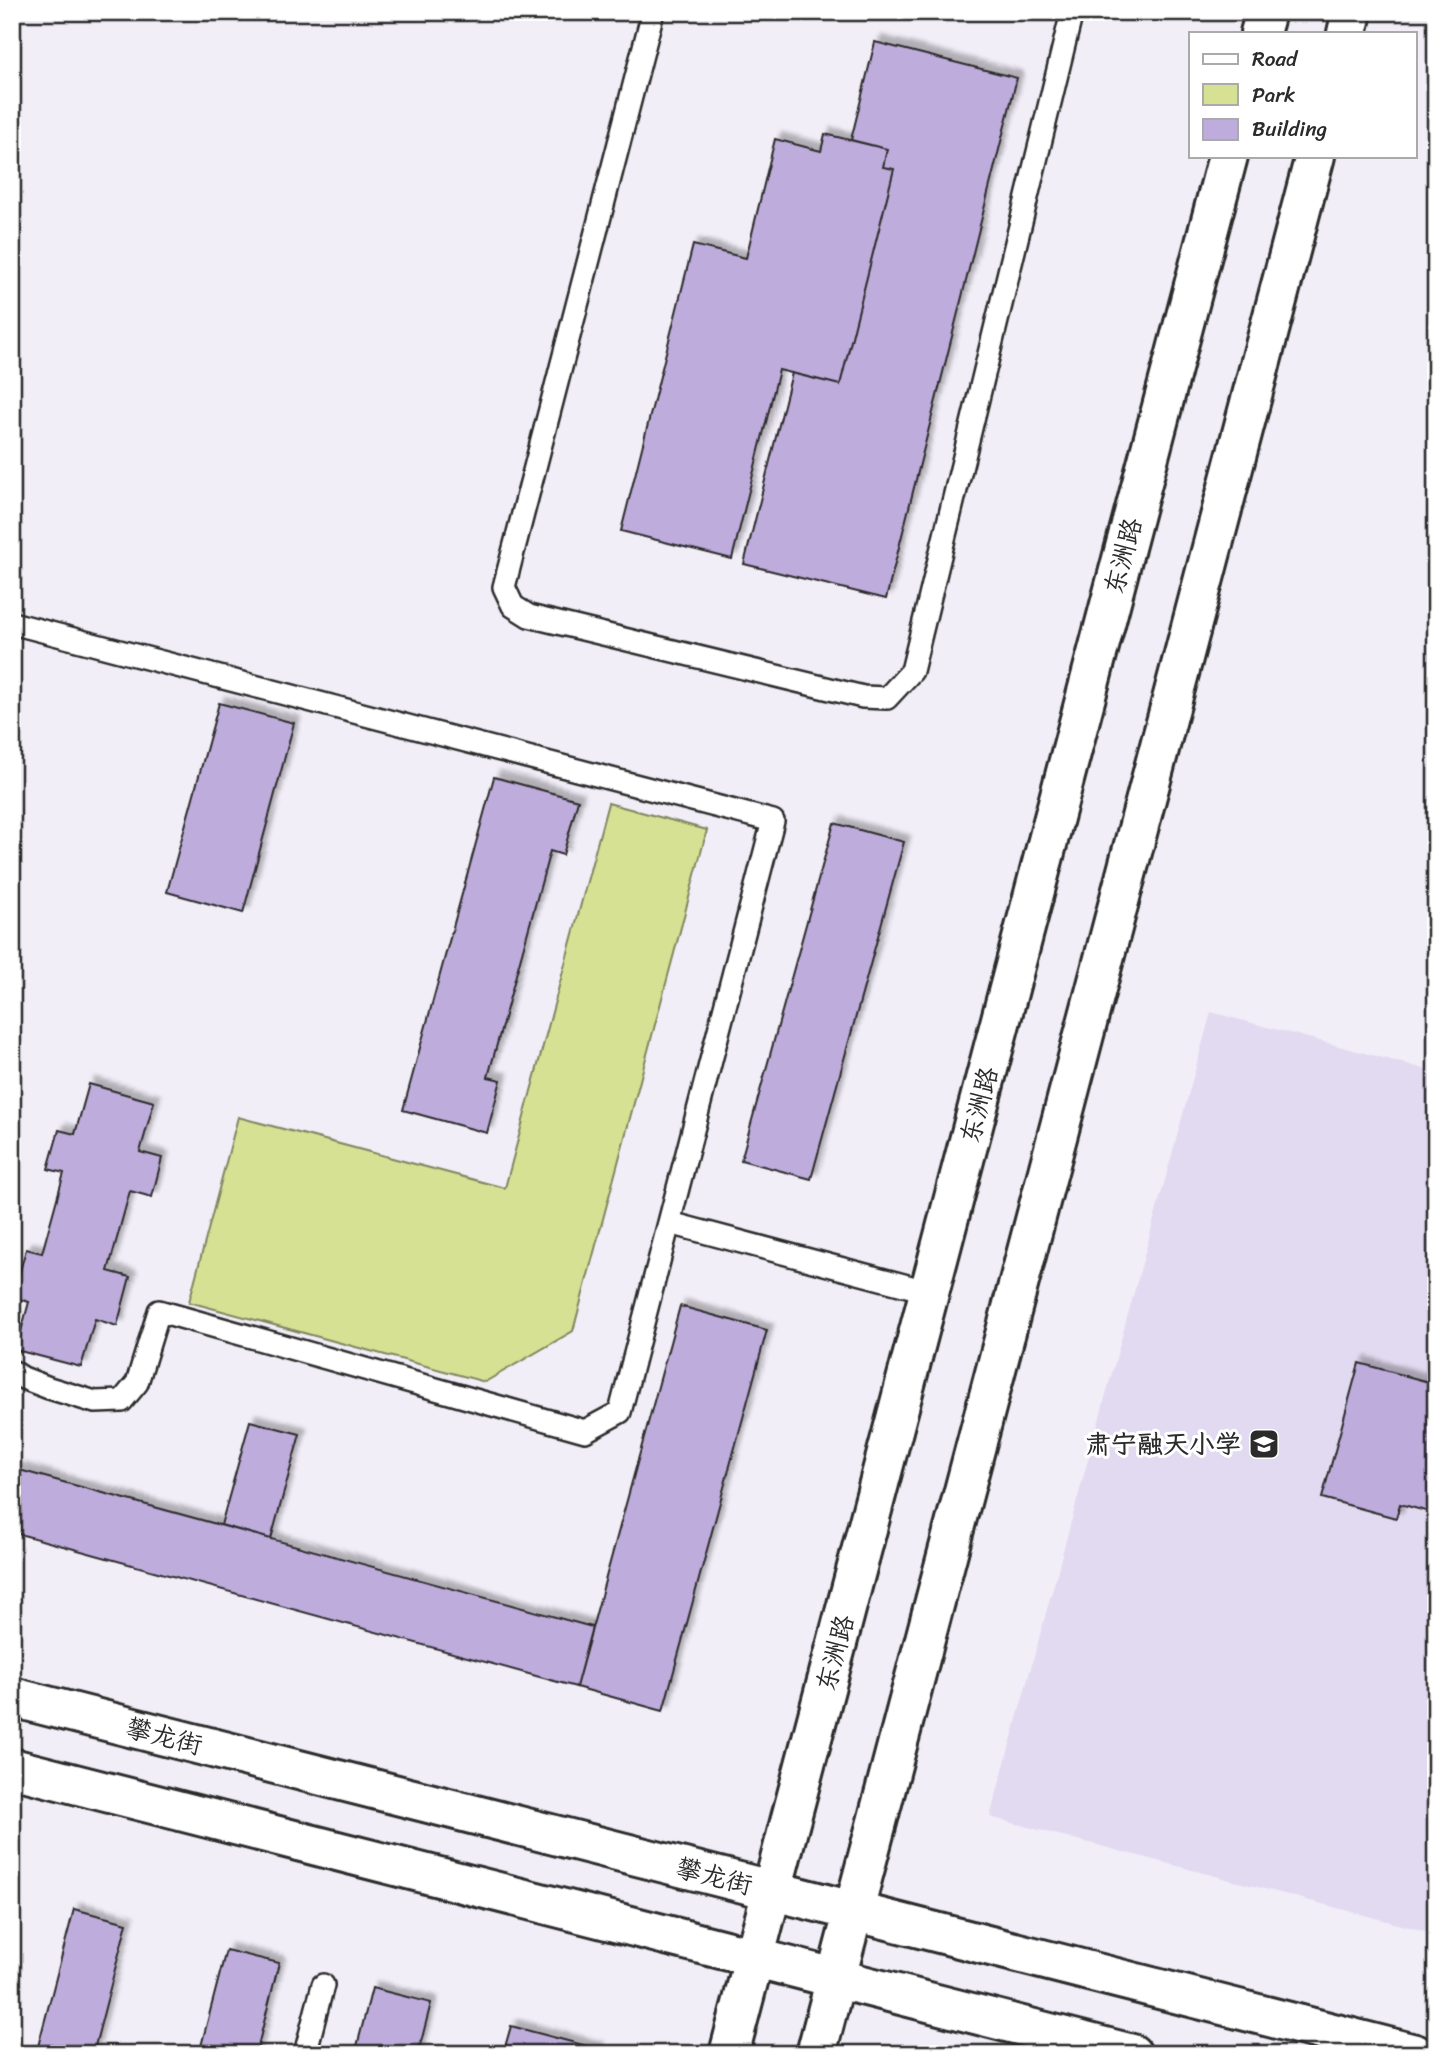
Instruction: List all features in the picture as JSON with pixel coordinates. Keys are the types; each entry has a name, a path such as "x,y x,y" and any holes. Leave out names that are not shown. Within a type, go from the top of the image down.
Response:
{"street":[{"path":"1260,32 1266,12"},
{"path":"1347,32 1352,12"},
{"name":"东洲路","path":"729,2054 1227,158"},
{"path":"816,2054 1314,158"},
{"name":"攀龙街","path":"12,1697 1415,2054"},
{"path":"12,1768 1132,2054"}],"lane":[{"path":"653,12 504,587 513,606 528,616 863,697 887,698 912,671 1072,12"},
{"path":"12,623 773,821 620,1412 585,1431 159,1311 137,1383 122,1401 95,1402 49,1388 12,1371"},
{"path":"670,1223 930,1292"},
{"path":"305,2054 323,1985"}],"shaded area":[{"name":"肃宁融天小学","path":"1211,1012 1436,1072 1436,1934 990,1817"}],"green space":[{"path":"608,803 707,830 573,1331 485,1382 189,1302 238,1117 505,1188"}],"building":[{"path":"875,42 1017,78 886,599 744,564 792,373 840,385 894,169 883,167 887,149 851,140"},
{"path":"825,134 887,149 883,167 894,169 840,385 779,370 732,559 621,531 693,245 746,258 775,139 821,151"},
{"path":"219,703 294,723 243,913 167,892"},
{"path":"494,777 578,800 563,855 550,851 488,1077 501,1080 487,1133 403,1110"},
{"path":"834,823 904,842 811,1179 741,1160"},
{"path":"89,1084 154,1102 140,1152 162,1158 152,1197 130,1191 108,1271 130,1277 117,1326 95,1319 81,1367 16,1350 29,1302 13,1297 26,1249 42,1253 64,1173 48,1169 59,1130 75,1134"},
{"path":"680,1306 767,1330 663,1711 576,1687"},
{"path":"1359,1363 1436,1384 1436,1514 1400,1504 1396,1518 1322,1498"},
{"path":"250,1421 300,1434 271,1539 221,1525"},
{"path":"12,1468 592,1627 576,1687 12,1532"},
{"path":"74,1909 127,1923 93,2054 36,2054"},
{"path":"226,1950 279,1963 256,2054 199,2054"},
{"path":"372,1988 431,2003 418,2054 355,2054"},
{"path":"511,2026 598,2049 596,2054 503,2054"}],"place":[{"name":"肃宁融天小学","path":"1264,1444"}]}
